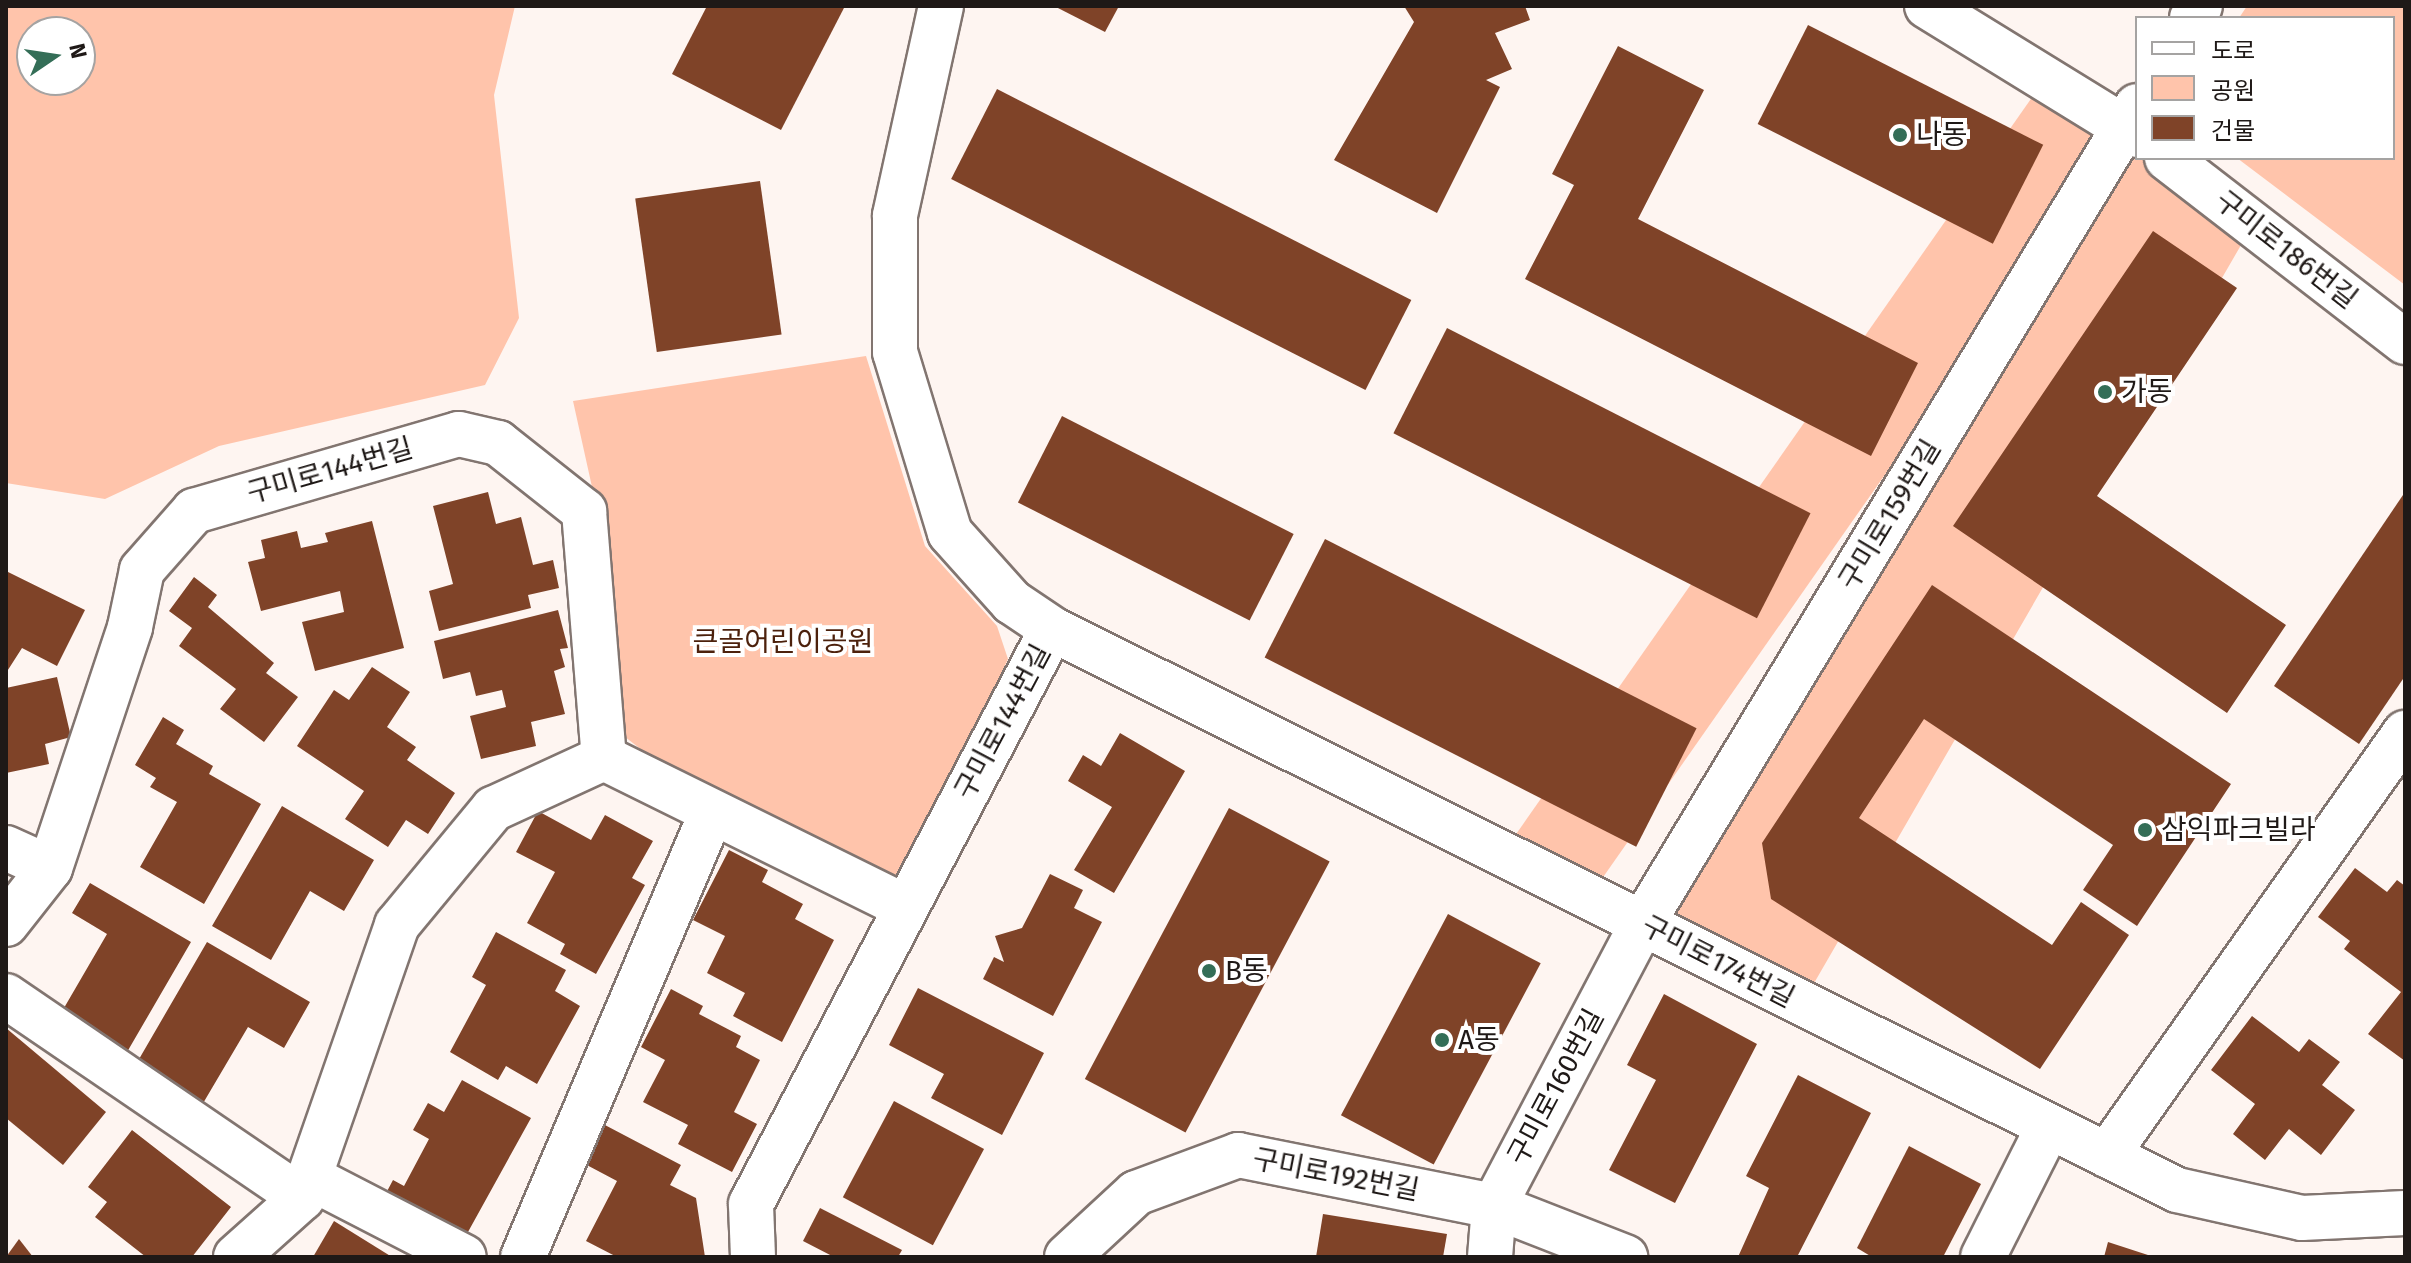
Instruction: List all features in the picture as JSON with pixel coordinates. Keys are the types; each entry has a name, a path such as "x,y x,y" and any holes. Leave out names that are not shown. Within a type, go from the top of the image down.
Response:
{"street":[{"name":"구미로144번길","path":"753,1257 751,1204 1052,629 1012,602 950,533 895,352 895,216 941,6"},
{"path":"1927,6 2133,122"},
{"name":"구미로159번길","path":"1642,924 2133,122"},
{"name":"구미로186번길","path":"2170,160 2405,342"},
{"name":"구미로144번길","path":"6,924 50,868 130,627 142,570 194,511 459,434 498,443 584,511 604,758"},
{"name":"구미로174번길","path":"1052,629 2047,1130 2107,1155 2177,1190 2227,1205 2302,1218 2405,1213"},
{"path":"2107,1155 2405,733"},
{"path":"236,1257 306,1187 397,925 493,809 604,758 711,815 906,907"},
{"path":"523,1257 711,815"},
{"path":"6,848 50,868"},
{"name":"구미로160번길","path":"1490,1257 1494,1206 1642,924"},
{"path":"6,996 306,1187 464,1257"},
{"path":"1983,1257 2047,1130"},
{"name":"구미로192번길","path":"1067,1257 1136,1193 1238,1155 1494,1206 1625,1257"}],"green space":[{"path":"6,6 515,6 494,95 519,318 485,385 219,446 105,499 6,483"},
{"path":"2247,6 2405,6 2405,285 2240,160 2395,160 2395,16 2240,16"},
{"path":"2042,83 2121,138 1590,897 1511,842"},
{"path":"2135,149 2135,160 2149,160 2248,233 1806,997 1654,924"},
{"name":"큰골어린이공원","path":"866,356 925,546 997,626 1008,659 903,888 707,801 620,733 596,505 573,401"}],"building":[{"path":"707,6 845,6 781,130 672,74"},
{"path":"1054,6 1119,6 1105,32"},
{"path":"1404,6 1525,6 1530,20 1495,33 1512,69 1486,80 1500,87 1437,213 1334,160 1414,22"},
{"name":"나동","path":"1808,25 2043,145 1993,244 1758,124"},
{"path":"1618,46 1704,90 1638,219 1918,363 1871,456 1525,279 1574,185 1552,174"},
{"path":"997,89 1411,300 1365,390 951,179"},
{"path":"760,181 782,334 657,352 635,199"},
{"name":"가동","path":"2153,231 2237,288 2097,496 2286,625 2227,713 1953,526"},
{"path":"1447,328 1811,513 1757,618 1393,433"},
{"path":"1062,416 1294,534 1250,620 1018,502"},
{"path":"488,492 496,524 521,517 533,565 553,560 559,588 528,595 531,608 439,631 429,591 453,584 433,506"},
{"path":"2405,492 2405,676 2359,744 2274,686"},
{"path":"372,521 404,648 315,671 302,622 344,612 340,591 261,611 248,562 265,558 261,540 297,531 301,548 328,542 325,533"},
{"path":"1325,539 1697,728 1636,847 1265,658"},
{"path":"6,571 85,610 57,666 22,648 6,673"},
{"path":"194,577 217,595 208,607 274,663 266,673 298,697 264,742 220,709 236,689 179,646 192,628 169,611"},
{"name":"삼익파크빌라","path":"1932,585 2231,784 2137,926 2083,890 2113,845 1924,719 1859,818 2052,945 2081,902 2129,935 2040,1069 1771,899 1762,843"},
{"path":"558,610 568,648 560,649 565,667 554,671 565,714 531,722 536,746 481,759 470,716 506,707 502,690 476,696 470,672 443,679 434,641"},
{"path":"372,667 410,692 387,727 416,747 407,760 455,793 428,834 406,820 388,847 345,819 364,791 297,746 334,690 349,700"},
{"path":"57,677 71,737 45,744 49,764 6,773 6,688"},
{"path":"163,717 184,730 176,744 213,766 209,774 261,804 204,904 140,867 177,802 150,787 156,778 135,765"},
{"path":"1120,733 1185,771 1114,893 1074,870 1112,807 1068,781 1083,755 1101,766"},
{"path":"282,806 374,860 344,911 310,891 271,960 212,926"},
{"name":"B동","path":"1229,808 1330,862 1186,1133 1085,1079"},
{"path":"538,811 591,840 605,815 653,841 632,878 645,885 596,974 560,954 565,944 527,923 555,872 516,852"},
{"path":"729,850 768,870 762,882 803,904 795,919 834,940 782,1042 733,1016 745,993 707,973 725,936 693,920"},
{"path":"2355,868 2387,892 2397,880 2405,886 2405,1061 2368,1034 2401,992 2344,949 2350,941 2318,917"},
{"path":"1050,874 1083,890 1074,908 1102,922 1053,1016 983,979 994,957 1004,962 995,936 1022,928"},
{"path":"90,883 191,942 123,1059 57,1020 107,934 72,913"},
{"name":"A동","path":"1448,914 1541,963 1434,1165 1341,1115"},
{"path":"496,932 566,970 555,991 580,1006 537,1084 506,1066 498,1080 450,1052 486,985 472,977"},
{"path":"207,942 310,1002 284,1048 248,1027 202,1105 135,1066"},
{"path":"918,988 1044,1053 1002,1135 931,1098 944,1074 889,1045"},
{"path":"671,989 703,1006 699,1014 741,1036 736,1047 760,1060 734,1112 757,1124 732,1172 678,1144 688,1125 643,1102 665,1060 641,1047"},
{"path":"1664,994 1757,1044 1675,1203 1609,1170 1656,1080 1627,1065"},
{"path":"2252,1016 2299,1052 2309,1039 2340,1062 2322,1085 2355,1110 2321,1155 2289,1129 2265,1160 2233,1134 2255,1104 2211,1070"},
{"path":"6,1028 106,1112 63,1165 6,1118"},
{"path":"1798,1075 1871,1113 1797,1257 1738,1257 1769,1188 1746,1176"},
{"path":"462,1080 531,1118 463,1241 384,1197 393,1180 404,1186 429,1139 413,1130 428,1103 444,1112"},
{"path":"894,1101 984,1149 933,1245 843,1197"},
{"path":"603,1124 681,1165 670,1185 696,1198 705,1257 617,1257 586,1241 617,1181 583,1163"},
{"path":"132,1130 231,1207 192,1257 146,1257 95,1217 107,1202 88,1187"},
{"path":"1909,1146 1981,1184 1943,1257 1872,1257 1857,1248"},
{"path":"820,1208 902,1250 898,1257 834,1257 803,1241"},
{"path":"1323,1214 1447,1234 1443,1257 1316,1257"},
{"path":"334,1221 392,1257 313,1257"},
{"path":"19,1239 33,1257 6,1257"},
{"path":"2108,1242 2151,1256 2151,1257 2104,1257"}],"place":[{"name":"나동","path":"1900,135"},
{"name":"가동","path":"2105,392"},
{"name":"삼익파크빌라","path":"2145,830"},
{"name":"B동","path":"1209,971"},
{"name":"A동","path":"1442,1040"}]}
